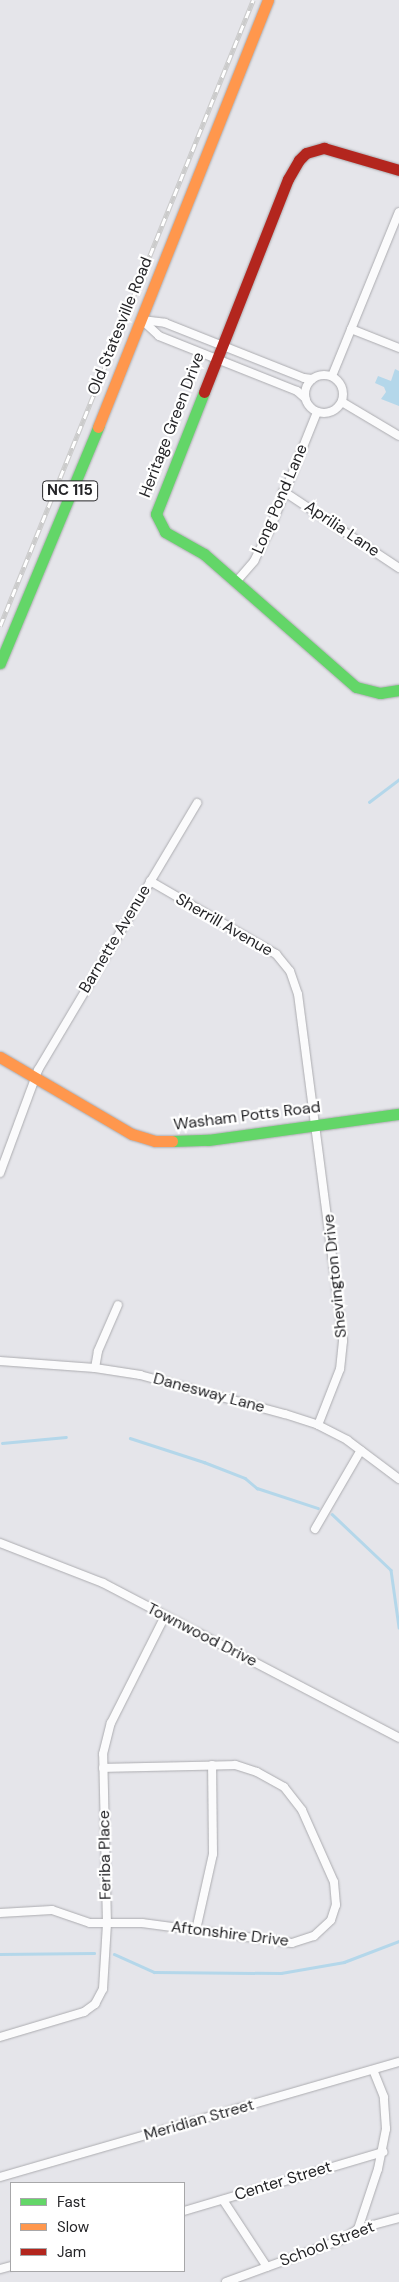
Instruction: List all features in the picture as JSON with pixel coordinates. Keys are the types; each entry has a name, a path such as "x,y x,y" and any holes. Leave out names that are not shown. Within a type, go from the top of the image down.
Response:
{"street":[{"name":"Old Statesville Road","path":"0,664 142,320 268,0"},
{"name":"Heritage Green Drive","path":"399,170 324,148 315,149 299,160 288,179 269,233 220,347 156,514 164,532 204,554 356,687 380,693 399,690"},
{"path":"332,376 399,212"},
{"path":"142,320 164,323 220,347 312,378"},
{"path":"142,320 159,336 297,391 317,412 330,412 342,402"},
{"path":"351,328 399,348"},
{"path":"305,398 307,384 312,378 318,375 332,376 342,387 342,402"},
{"path":"342,402 399,436"},
{"name":"Long Pond Lane","path":"236,582 254,561 317,412"},
{"name":"Aprilia Lane","path":"283,491 399,568"},
{"name":"Barnette Avenue","path":"0,1173 36,1077 197,803"},
{"name":"Sherrill Avenue","path":"150,881 269,950 284,963 300,1000 318,1124"},
{"name":"Washam Potts Road","path":"0,1057 132,1134 155,1142 208,1140 399,1114"},
{"name":"Shevington Drive","path":"318,1124 343,1340 340,1369 318,1425"},
{"path":"95,1368 98,1351 118,1305"},
{"name":"Danesway Lane","path":"0,1362 95,1368 175,1384 318,1425 361,1450 399,1479"},
{"path":"315,1529 361,1450"},
{"name":"Townwood Drive","path":"0,1542 98,1581 399,1738"},
{"name":"Feriba Place","path":"0,2037 77,2014 95,2004 106,1979 107,1924 103,1754 111,1723 165,1616"},
{"path":"196,1930 212,1854 212,1765"},
{"name":"Aftonshire Drive","path":"0,1913 52,1910 90,1923 142,1923 277,1942 301,1942 327,1926 336,1905 334,1882 302,1810 292,1794 252,1770 212,1765 103,1768"},
{"name":"Meridian Street","path":"0,2177 399,2062"},
{"path":"358,2229 383,2152 387,2114 373,2070"},
{"name":"Center Street","path":"185,2211 383,2152"},
{"path":"223,2200 267,2267"},
{"name":"School Street","path":"226,2282 341,2240 358,2229 399,2218"}],"water":[{"path":"395,369 399,371 399,406 381,399 386,392 384,387 375,383 378,376 391,381"}],"waterway":[{"path":"369,802 399,779"},
{"path":"2,1443 66,1437"},
{"path":"130,1438 204,1462 245,1478 257,1488 318,1508"},
{"path":"332,1514 391,1570 399,1627"},
{"path":"114,1954 154,1972 281,1973 344,1962 399,1941"},
{"path":"0,1954 94,1953"}],"railway":[{"path":"0,626 253,0"}],"traffic: fast":[{"path":"204,392 156,514 165,532 204,554 356,687 380,693 399,690"},
{"path":"0,663 98,427"},
{"path":"172,1141 208,1140 399,1114"}],"traffic: slow":[{"path":"98,427 268,0"},
{"path":"0,1057 132,1134 155,1141 172,1141"}],"traffic: jam":[{"path":"204,392 288,179 299,160 306,153 324,148 399,170"}]}
